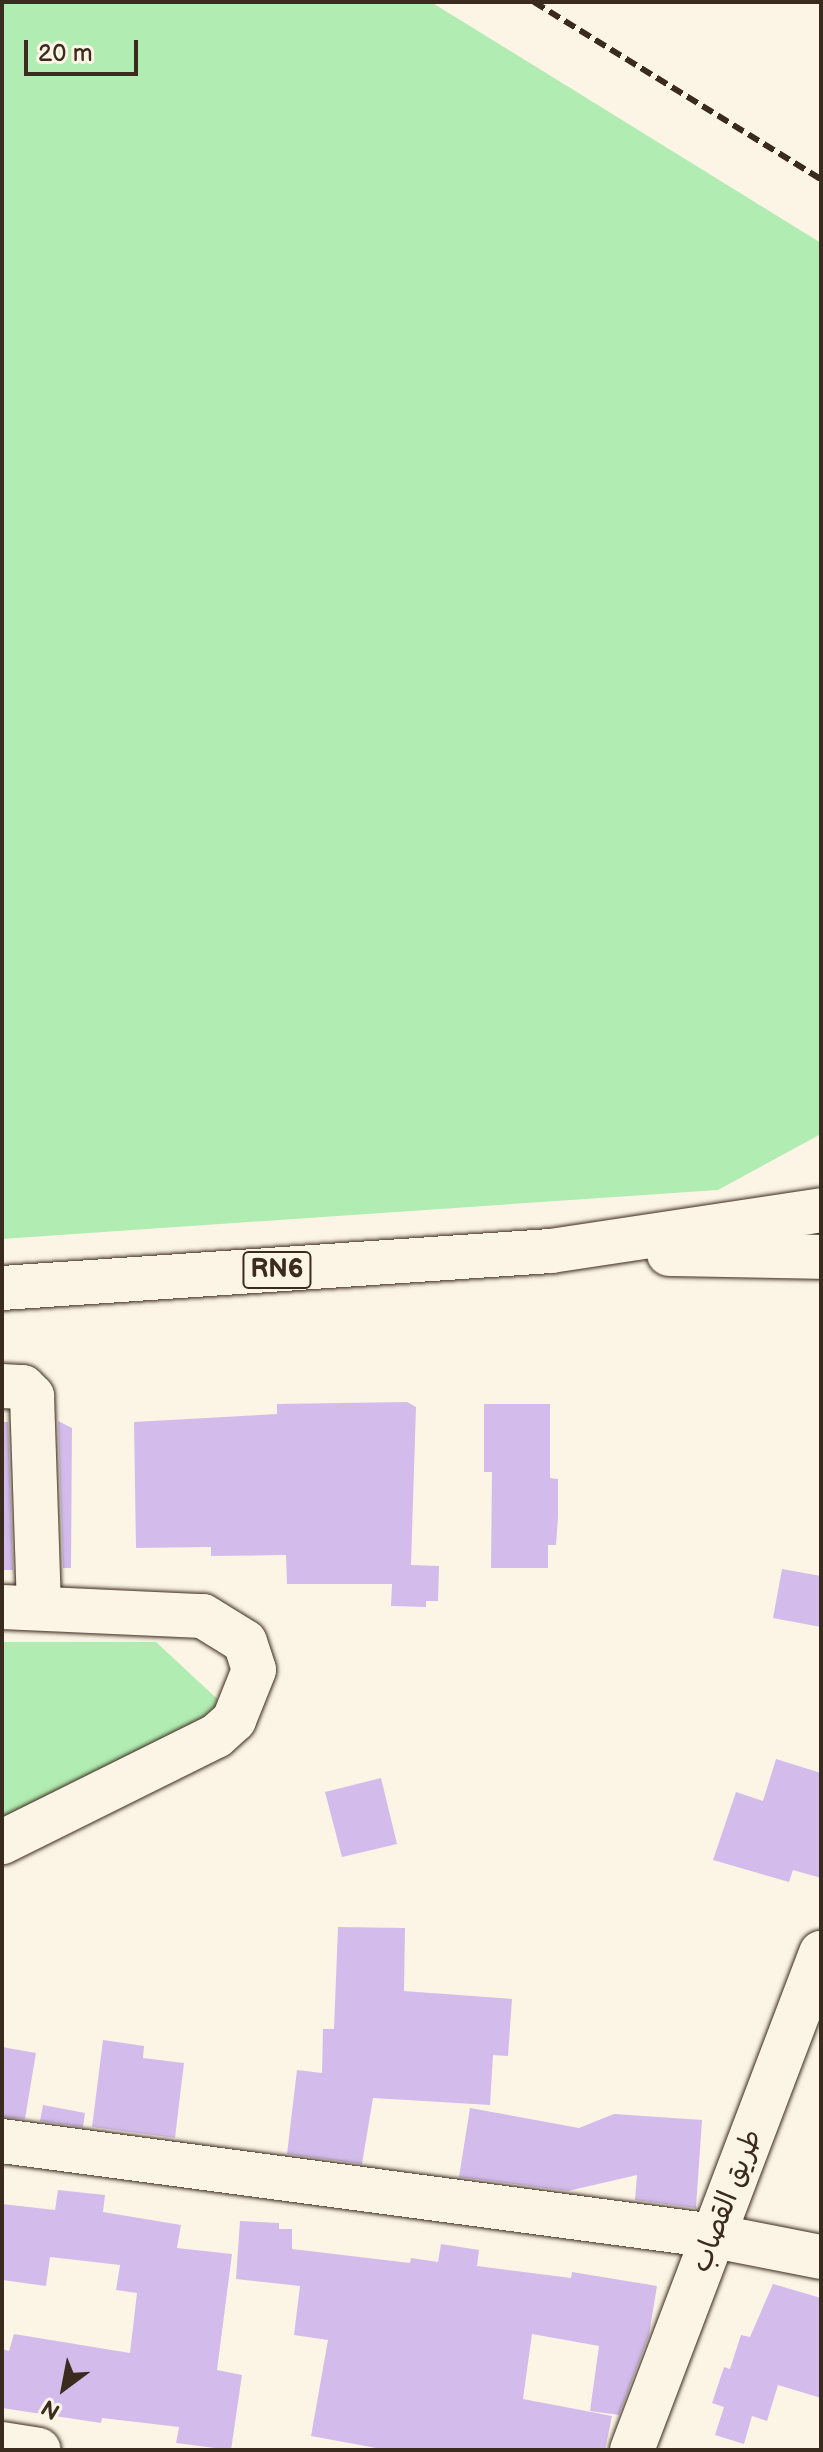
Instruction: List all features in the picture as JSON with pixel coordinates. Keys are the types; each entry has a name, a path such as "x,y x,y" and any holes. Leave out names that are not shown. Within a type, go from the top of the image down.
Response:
{"street":[{"name":"RN6","path":"2,1288 551,1251 821,1210"},
{"name":"RN6","path":"551,1251 821,1257"},
{"path":"2,1386 23,1387 32,1396 20,1608 203,1616 245,1642 254,1670 234,1720 216,1736 2,1842"},
{"name":"طريق القصاب","path":"632,2450 821,1953"},
{"path":"2,2141 714,2236 821,2257"},
{"path":"2,2444 39,2450"}],"green space":[{"path":"2,2 431,2 821,243 821,1134 718,1190 2,1239"},
{"path":"2,1642 156,1642 227,1708 2,1818"}],"building":[{"path":"407,1402 416,1407 411,1565 439,1566 438,1601 426,1601 426,1607 391,1606 392,1584 287,1584 286,1555 211,1556 211,1547 136,1548 134,1422 277,1414 277,1404"},
{"path":"484,1404 550,1404 550,1478 558,1479 558,1517 556,1545 548,1545 548,1568 491,1568 492,1472 484,1472"},
{"path":"58,1421 72,1428 71,1568 63,1568"},
{"path":"2,1422 8,1422 13,1570 2,1570"},
{"path":"782,1569 821,1576 821,1627 773,1618"},
{"path":"776,1759 821,1773 821,1878 793,1870 789,1882 713,1860 736,1792 763,1801"},
{"path":"381,1778 397,1844 342,1857 325,1792"},
{"path":"338,1927 405,1928 404,1991 512,1999 508,2056 493,2055 490,2105 373,2098 362,2164 287,2154 297,2070 322,2073 323,2029 334,2029"},
{"path":"103,2040 144,2046 143,2058 184,2063 175,2138 92,2127"},
{"path":"2,2047 36,2053 25,2119 2,2117"},
{"path":"43,2105 85,2113 83,2127 40,2121"},
{"path":"470,2108 579,2128 614,2114 702,2120 696,2208 635,2200 637,2175 568,2191 459,2177"},
{"path":"58,2190 105,2195 103,2212 181,2225 177,2248 232,2254 217,2370 242,2375 231,2450 176,2443 179,2427 102,2418 101,2423 2,2408 2,2349 9,2351 14,2334 130,2353 137,2293 116,2290 120,2265 50,2257 46,2286 2,2280 2,2204 55,2210"},
{"path":"240,2221 279,2223 279,2229 292,2229 292,2249 410,2263 411,2258 438,2262 441,2244 479,2250 477,2266 571,2278 572,2272 657,2286 649,2335 619,2415 590,2411 599,2346 532,2334 523,2399 612,2416 605,2450 387,2450 311,2436 328,2340 294,2335 300,2286 236,2279"},
{"path":"773,2284 821,2298 821,2398 778,2385 767,2421 752,2416 744,2444 715,2435 724,2407 712,2403 724,2367 730,2369 741,2335 750,2337"}],"railway":[{"path":"534,2 821,179"}]}
